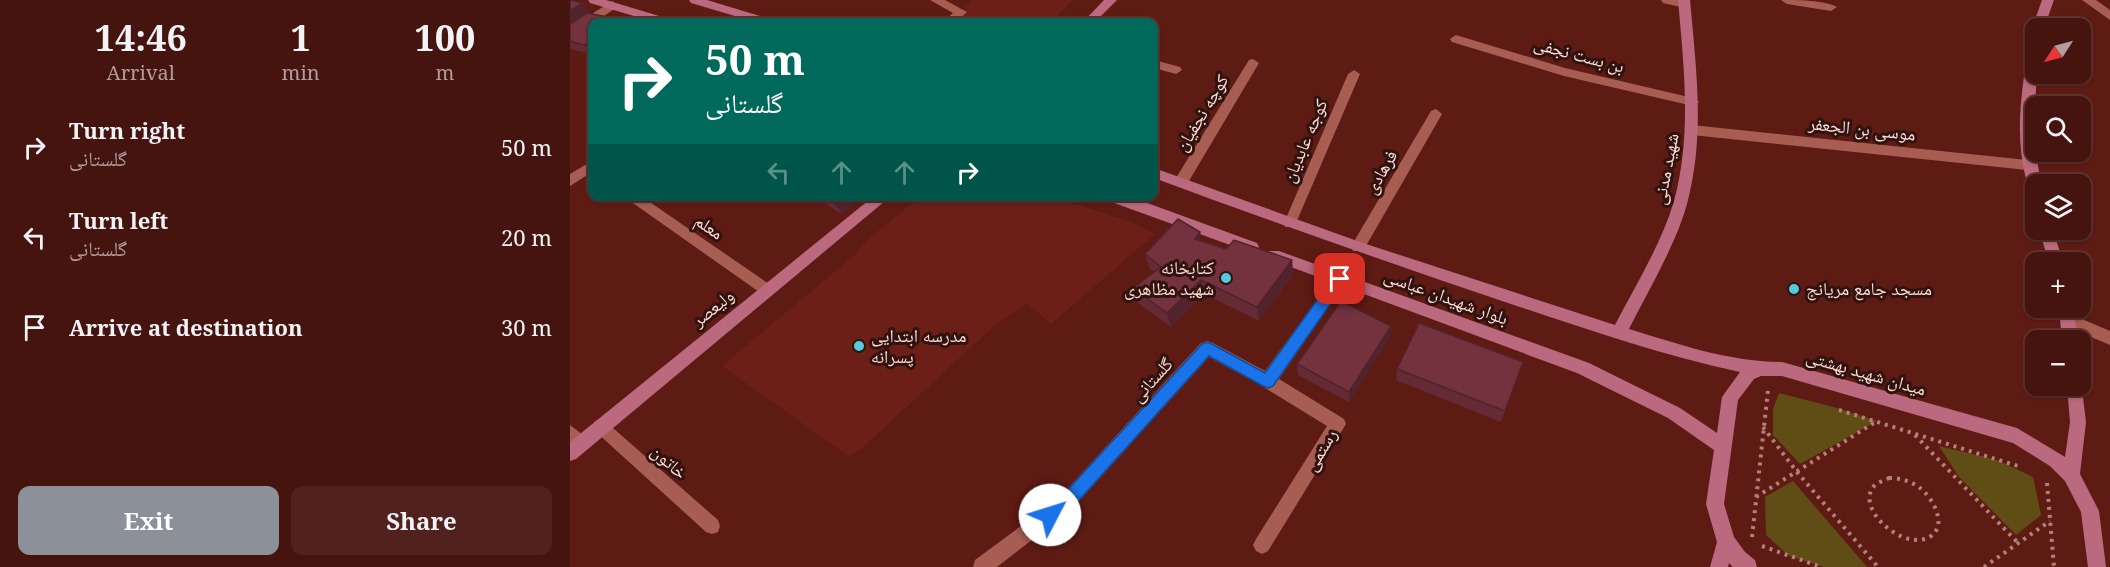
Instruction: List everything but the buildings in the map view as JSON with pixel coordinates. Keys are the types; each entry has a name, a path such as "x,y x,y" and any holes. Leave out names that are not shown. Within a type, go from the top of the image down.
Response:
{"main road":[{"path":"594,0 653,18"},
{"path":"696,0 753,18"},
{"path":"1093,18 1111,0"},
{"path":"2042,18 2048,0"},
{"name":"شهید مدنی","path":"1619,333 1682,201 1694,102 1685,2"},
{"path":"2029,84 2026,99 2028,165 2031,174"},
{"name":"بلوار شهیدان عباسی","path":"1158,174 1358,247 1619,333 1694,355 1761,369"},
{"name":"ولیعصر","path":"574,442 600,426 878,201"},
{"name":"بلوار شهیدان عباسی","path":"1125,201 1583,368 1674,413 1723,447"},
{"path":"1749,567 1738,559 1726,542 1715,504 1730,397 1748,374 1761,369"},
{"name":"میدان شهید بهشتی","path":"1761,369 1782,369 2017,436 2056,460 2071,475 2090,511 2097,567"},
{"path":"2071,475 2078,422 2075,396"},
{"path":"1719,567 1726,542"}],"street":[{"path":"936,0 961,12 954,18"},
{"path":"1667,0 1685,2"},
{"path":"1787,0 1831,7"},
{"path":"2088,0 2110,16"},
{"path":"2102,0 2110,4"},
{"path":"593,18 612,5"},
{"path":"570,34 588,22"},
{"name":"بن بست نجفی","path":"1456,39 1564,72 1694,102"},
{"name":"کوچه نجفیان","path":"1181,182 1253,63"},
{"path":"1158,65 1176,70"},
{"name":"فرهادی","path":"1358,247 1436,114"},
{"name":"موسی بن الجعفر","path":"1692,130 2028,165"},
{"path":"570,181 588,171"},
{"name":"معلم","path":"637,201 767,290"},
{"path":"1268,381 1340,279"},
{"path":"2074,318 2110,338"},
{"name":"گلستانی","path":"982,567 1066,502 1207,348 1268,381"},
{"name":"رستمی","path":"1262,545 1338,424 1268,381"}],"lane":[{"name":"کوجه عابدیان","path":"1290,223 1354,74"},
{"name":"خاتون","path":"600,426 712,526"}],"path":[{"path":"1779,391 1768,388 1762,426 1752,543 1821,567"},
{"path":"1833,408 2024,467"},
{"path":"1756,498 1877,421"},
{"path":"1762,426 1797,472 1878,567"},
{"path":"1914,433 2018,543"},
{"path":"2046,474 2054,567"},
{"path":"1889,477 1912,483 1932,500 1939,519 1938,528 1926,539 1916,541 1894,533 1884,526 1871,506 1870,495 1873,486 1889,477"},
{"path":"1984,567 2050,521"}],"shaded area":[{"path":"973,0 1073,0 1055,18 954,18"},
{"path":"915,201 1066,201 1129,221 1155,234 1051,324 1027,303 994,326 860,450 848,456 722,366 858,252 872,236"},
{"path":"1779,393 1877,421 1800,464 1773,435 1773,409"},
{"path":"1939,446 1997,460 2033,477 2041,515 2016,535 1959,477"},
{"path":"1793,481 1867,567 1824,567 1789,556 1766,535 1765,497"}],"place":[{"name":"کتابخانه شهید مظاهری","path":"1226,278"},
{"name":"مسجد جامع مریانج","path":"1794,289"},
{"name":"مدرسه ابتدایی پسرانه","path":"859,346"}],"route":[{"path":"1050,515 1066,502 1207,348 1268,381 1300,339 1340,279"}]}
